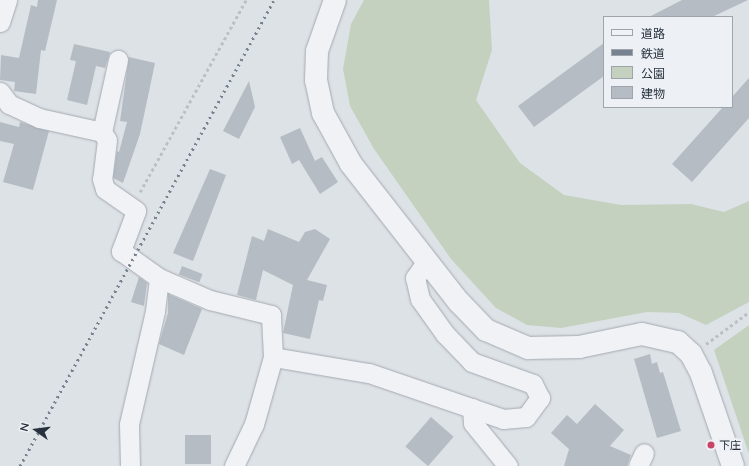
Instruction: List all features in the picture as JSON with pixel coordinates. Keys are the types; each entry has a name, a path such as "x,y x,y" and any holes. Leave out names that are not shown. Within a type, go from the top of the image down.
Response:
{"street":[{"path":"0,22 7,0"},
{"path":"335,0 317,51 316,80 323,113 351,164 481,325 506,341 528,348 551,349 642,334 678,342 691,354 700,373 733,466"},
{"path":"118,60 102,132 106,140 102,179 105,188 132,206 136,211 121,251 159,278 210,300 271,315 272,357 254,424 234,466"},
{"path":"0,92 9,104 39,118 102,132"},
{"path":"272,357 369,373 503,419 526,417 540,398 533,384 472,362 445,334 420,299 415,278 427,260"},
{"path":"130,466 129,424 155,311 159,278"},
{"path":"472,408 473,423 508,466"}],"path":[{"path":"132,206 246,0"},
{"path":"704,345 749,312"}],"green space":[{"path":"364,0 489,0 492,50 476,100 520,163 564,195 621,205 691,204 724,212 749,201 749,302 706,325 679,313 647,312 561,328 527,325 496,308 451,259 374,149 350,106 343,69 351,24"},
{"path":"749,325 749,454 714,350"}],"building":[{"path":"38,0 57,0 45,51 41,50 36,94 14,91 15,82 0,80 1,55 19,58 31,5 37,7"},
{"path":"682,0 748,0 714,16 651,16"},
{"path":"74,44 110,52 105,68 96,66 87,105 67,100 76,61 70,60"},
{"path":"603,44 603,77 534,127 518,106"},
{"path":"129,57 155,63 140,134 123,183 113,178 117,151 119,152 127,122 120,121"},
{"path":"749,78 749,118 692,182 672,164 722,108 733,108 733,96"},
{"path":"249,81 255,107 239,139 223,131"},
{"path":"0,122 19,127 20,122 49,131 33,190 3,182 14,144 0,141"},
{"path":"300,128 315,161 322,157 338,182 320,194 299,160 292,164 280,137"},
{"path":"210,169 226,175 193,261 173,253"},
{"path":"268,229 299,242 305,232 315,229 330,239 307,280 327,285 323,301 319,300 310,339 283,333 293,285 263,270 256,300 237,295 252,236 264,241"},
{"path":"182,266 203,274 199,282 179,274"},
{"path":"139,277 147,283 144,306 131,302"},
{"path":"168,294 202,309 184,355 159,344 168,313"},
{"path":"650,354 652,364 657,362 660,373 663,372 681,431 657,438 634,359"},
{"path":"595,404 624,430 610,446 631,455 627,466 564,466 569,449 551,433 567,415 577,424"},
{"path":"431,417 454,437 428,466 405,446"},
{"path":"185,435 211,435 211,464 185,464"}],"railway":[{"path":"20,466 274,0"}],"place":[{"name":"下庄","path":"711,445"}]}
